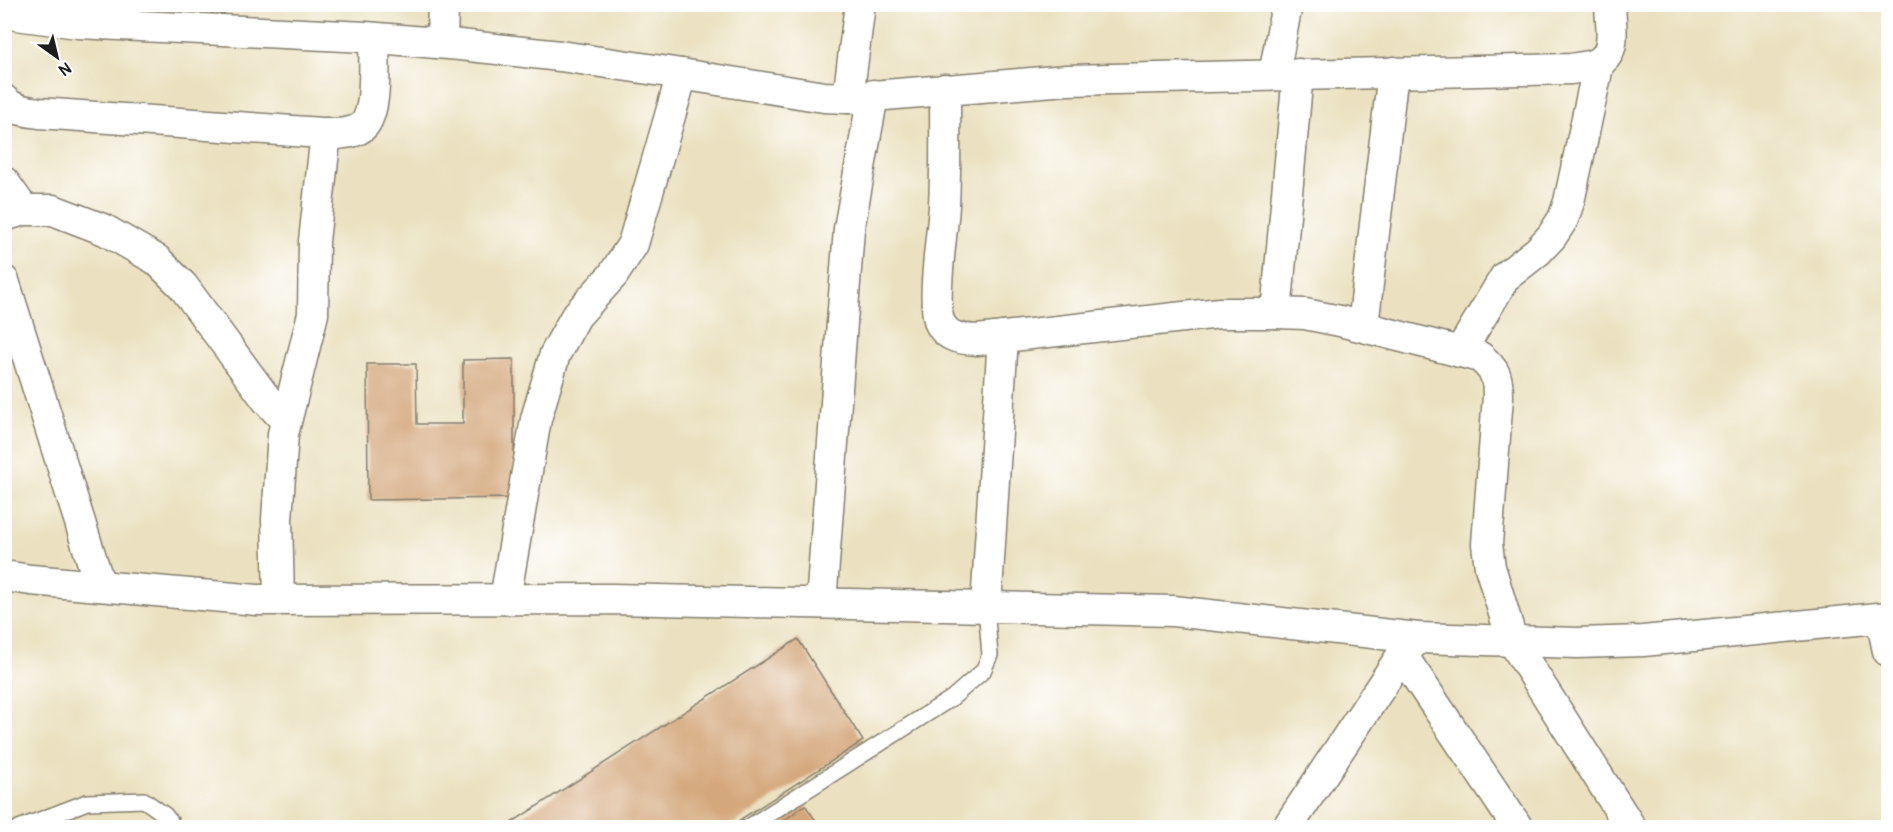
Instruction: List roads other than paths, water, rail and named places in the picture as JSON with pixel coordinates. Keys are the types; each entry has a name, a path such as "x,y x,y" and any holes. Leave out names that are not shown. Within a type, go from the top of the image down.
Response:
{"street":[{"path":"442,43 443,4"},
{"path":"821,603 860,97 860,4"},
{"path":"1276,313 1287,4"},
{"path":"4,12 8,15 78,23 442,43 560,56 824,97 860,97 1067,80 1571,69 1599,62 1606,57 1611,45 1610,4"},
{"path":"6,106 39,113 326,133 353,132 363,126 370,116 373,99 374,38"},
{"path":"1460,351 1506,277 1538,251 1563,219 1569,202 1599,62"},
{"path":"1363,326 1393,72"},
{"path":"505,599 536,419 555,354 576,316 613,275 633,244 682,74"},
{"path":"945,89 944,204 936,307 941,325 957,339 978,340 1220,313 1305,314 1460,351 1480,357 1491,366 1498,379 1487,544 1490,567 1512,640 1631,828"},
{"path":"279,599 277,519 286,421 313,314 314,240 326,133"},
{"path":"4,182 14,213 52,210 105,230 157,260 183,286 267,400 286,421"},
{"path":"4,281 12,332 100,586"},
{"path":"986,607 1003,337"},
{"path":"4,576 257,600 612,599 1173,611 1410,646 1512,640 1577,643 1643,641 1885,617 1888,651"},
{"path":"1287,828 1410,646"},
{"path":"1410,646 1518,828"}],"lane":[{"path":"747,828 952,698 982,671 990,655 986,607"},
{"path":"19,828 87,802 144,800 165,815 175,828"}]}
